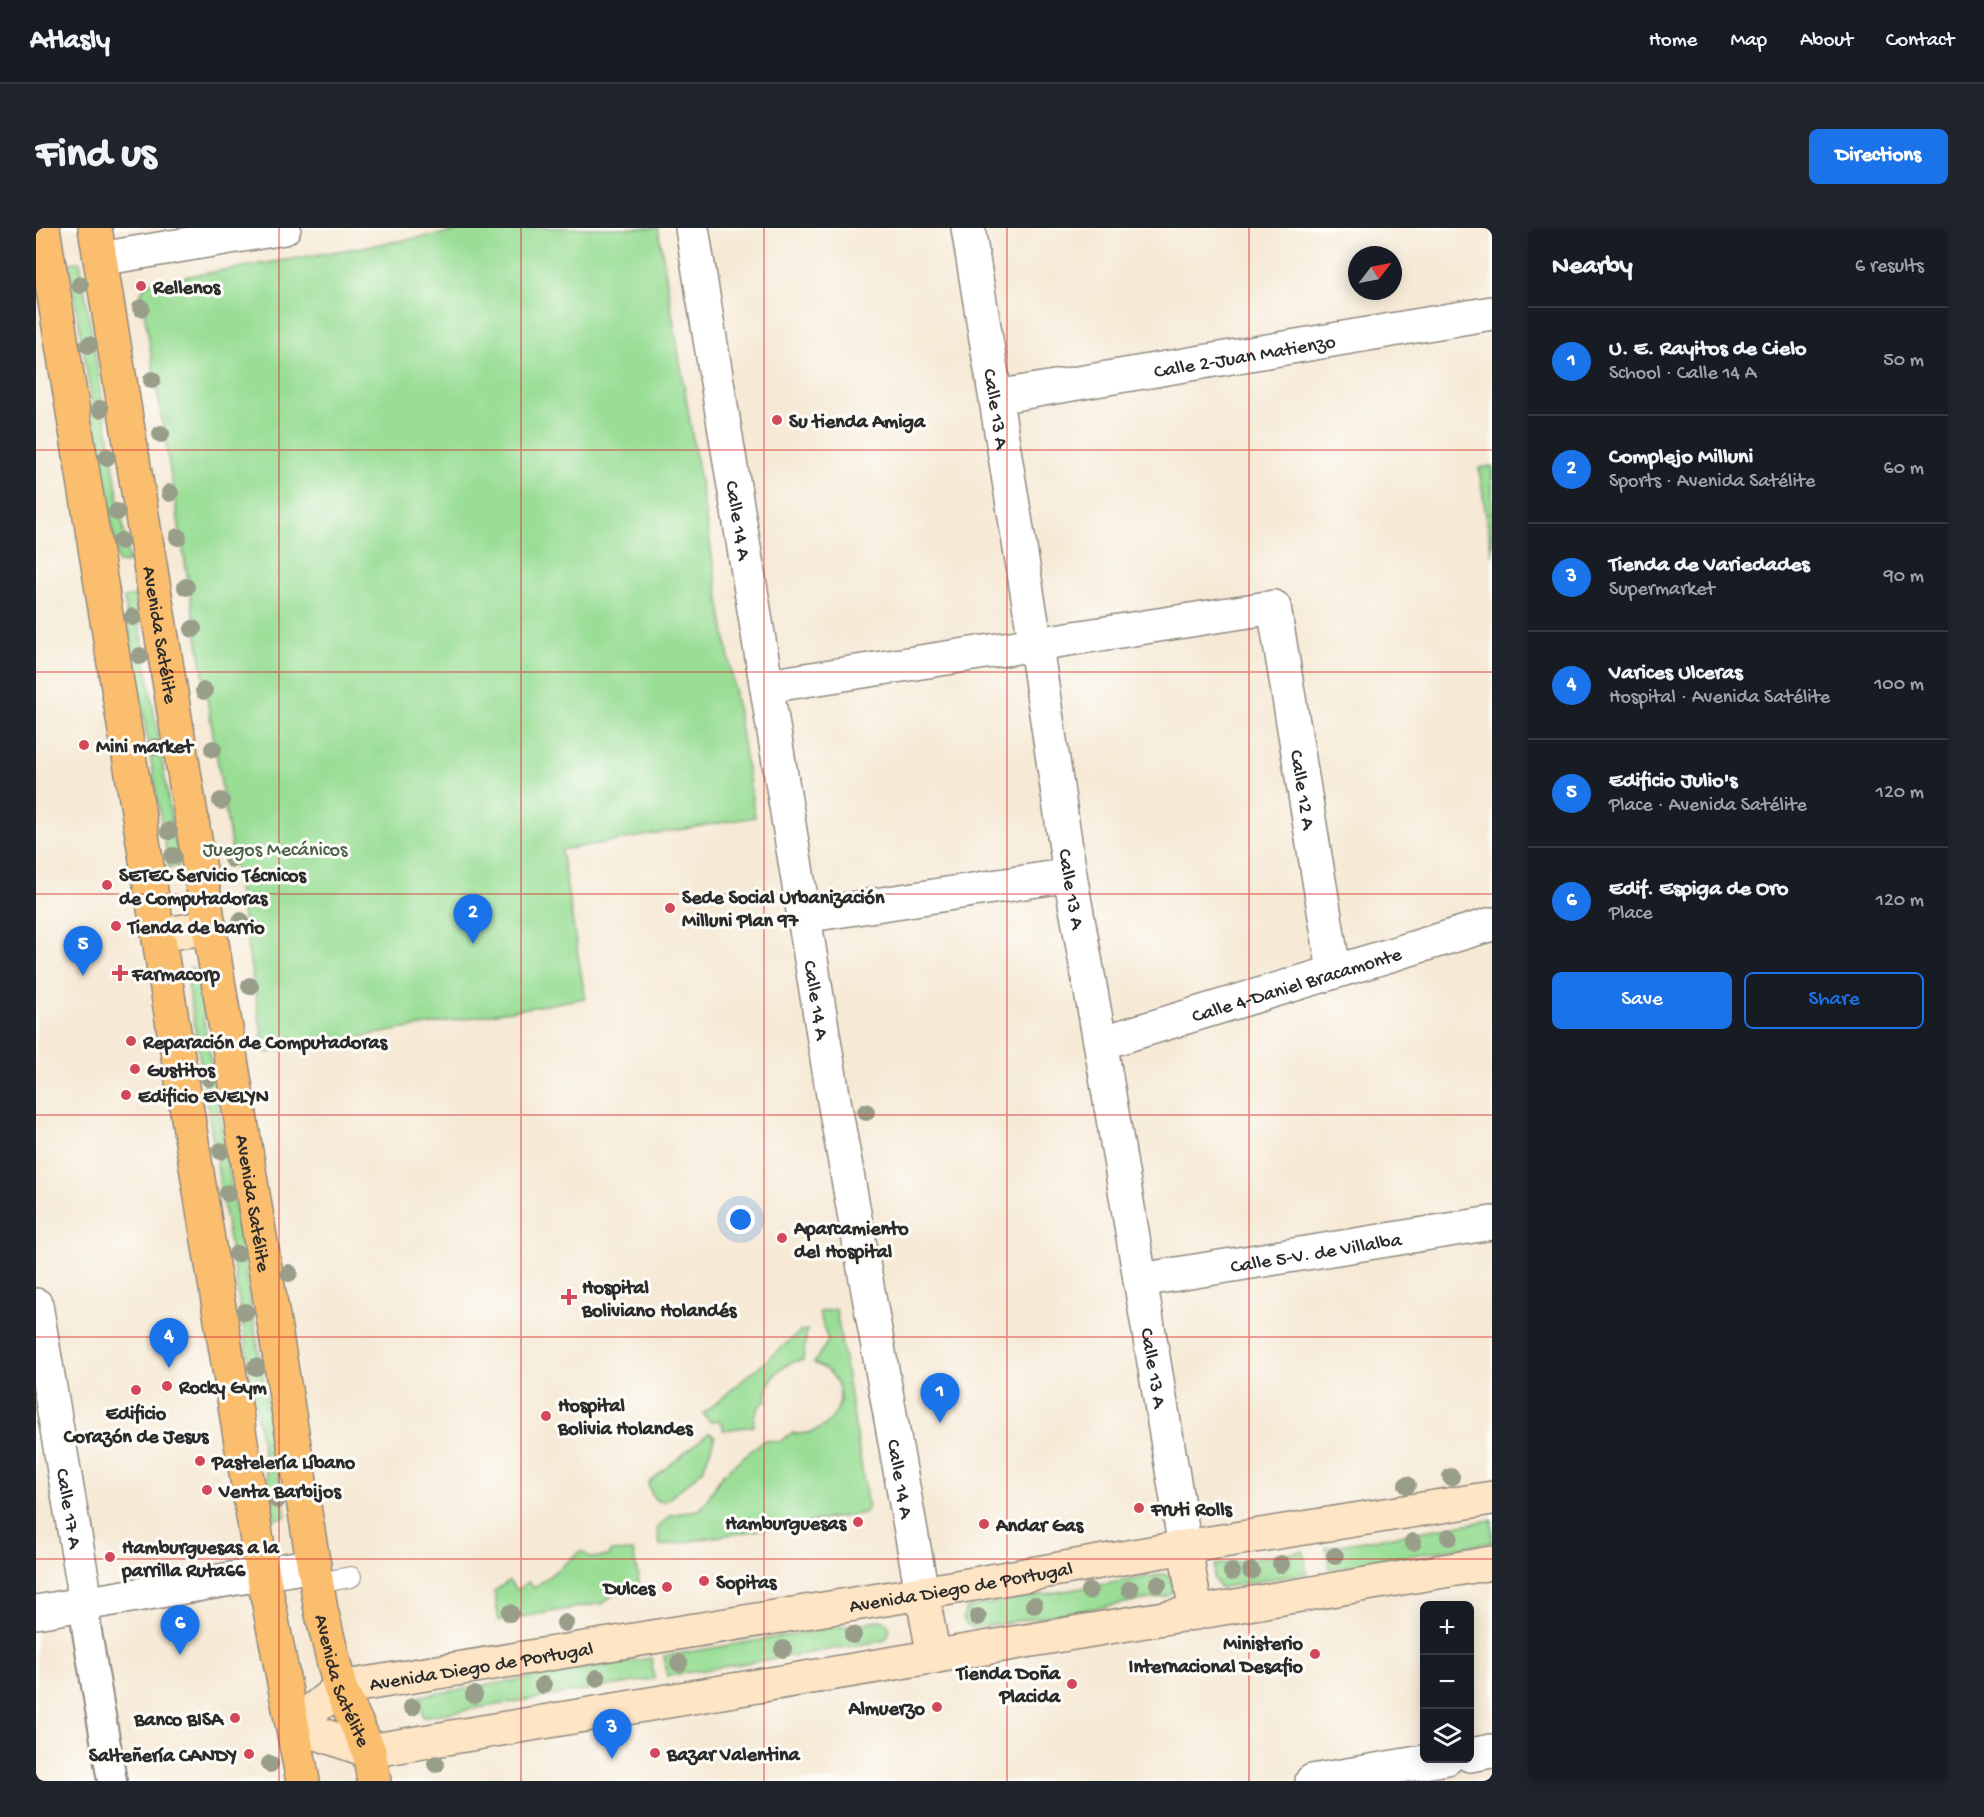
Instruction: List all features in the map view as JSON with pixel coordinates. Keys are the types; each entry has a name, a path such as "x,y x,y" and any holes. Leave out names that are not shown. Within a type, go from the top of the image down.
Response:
{"main road":[{"path":"43,228 264,1575 303,1781"},
{"name":"Avenida Satélite","path":"97,244 321,1610 340,1688 371,1766"},
{"path":"159,935 210,927"},
{"name":"Avenida Diego de Portugal","path":"294,1725 340,1688 1492,1498"},
{"path":"1185,1547 1196,1613"},
{"path":"294,1725 371,1766 705,1694 1492,1563"},
{"path":"922,1593 934,1657"}],"street":[{"path":"97,244 284,228"},
{"name":"Calle 14 A","path":"692,228 833,1095 922,1593"},
{"name":"Calle 13 A","path":"968,228 1070,875 1101,1043 1185,1547"},
{"name":"Calle 2-Juan Matienzo","path":"996,397 1492,313"},
{"name":"Calle 12 A","path":"1035,644 1274,607 1334,971"},
{"path":"767,686 1035,644"},
{"path":"804,916 1070,875"},
{"name":"Calle 4-Daniel Bracamonte","path":"1101,1043 1492,924"},
{"name":"Calle 5-V. de Villalba","path":"1140,1280 1492,1223"},
{"name":"Calle 17 A","path":"37,1316 83,1582 84,1604"},
{"path":"36,1612 264,1575 316,1574"},
{"path":"84,1604 112,1781"},
{"path":"1474,1754 1492,1751"},
{"path":"1312,1781 1420,1763"}],"lane":[{"path":"316,1574 351,1576"}],"green space":[{"name":"Juegos Mecánicos","path":"477,228 658,228 755,817 561,850 585,998 265,1053 141,292 148,283"},
{"path":"80,262 129,562 118,563 69,263"},
{"path":"1492,466 1492,556 1479,468"},
{"path":"135,596 179,866 169,868 124,598"},
{"path":"191,967 196,971 286,1517 274,1519 186,973"},
{"path":"836,1309 868,1507 864,1513 660,1546 657,1528 671,1515 701,1509 723,1474 764,1440 779,1442 792,1433 804,1434 816,1431 834,1416 840,1395 837,1384 830,1373 814,1363 828,1341 819,1312"},
{"path":"807,1330 803,1360 788,1364 776,1373 769,1385 766,1401 756,1412 754,1426 723,1430 723,1425 718,1420 710,1422 703,1414 800,1332"},
{"path":"709,1433 715,1436 703,1470 666,1501 655,1500 648,1483"},
{"path":"1492,1520 1492,1542 1330,1569 1326,1547"},
{"path":"581,1551 591,1558 608,1556 610,1552 633,1551 640,1588 615,1594 603,1603 499,1621 494,1591 509,1581 517,1590 528,1582 534,1588"},
{"path":"1303,1551 1307,1573 1219,1588 1213,1577 1215,1565"},
{"path":"1164,1574 1171,1579 1174,1585 1174,1591 1168,1596 974,1628 967,1625 963,1618 965,1611 970,1607"},
{"path":"879,1620 886,1622 890,1629 883,1641 667,1676 664,1656"},
{"path":"651,1658 654,1679 423,1717 420,1696"}],"place":[{"name":"Rellenos","path":"141,286"},
{"name":"Su tienda Amiga","path":"777,420"},
{"name":"Mini market","path":"84,745"},
{"name":"SETEC Servicio Técnicos de Computadoras","path":"107,885"},
{"name":"Sede Social Urbanización Milluni Plan 97","path":"670,908"},
{"name":"Tienda de barrio","path":"116,926"},
{"name":"Complejo Milluni","path":"473,944"},
{"name":"Farmacorp","path":"120,973"},
{"name":"Edificio Julio's","path":"83,976"},
{"name":"Reparación de Computadoras","path":"131,1041"},
{"name":"Gustitos","path":"135,1069"},
{"name":"Edificio EVELYN","path":"126,1095"},
{"name":"Aparcamiento del Hospital","path":"782,1238"},
{"name":"Hospital Boliviano Holandés","path":"569,1297"},
{"name":"Varices Ulceras","path":"169,1368"},
{"name":"Rocky Gym","path":"167,1386"},
{"name":"Edificio Corazón de Jesus","path":"136,1390"},
{"name":"Hospital Bolivia Holandes","path":"546,1416"},
{"name":"U. E. Rayitos de Cielo","path":"940,1423"},
{"name":"Pastelería Líbano","path":"200,1461"},
{"name":"Venta Barbijos","path":"207,1490"},
{"name":"Fruti Rolls","path":"1139,1508"},
{"name":"Hamburguesas","path":"858,1522"},
{"name":"Andar Gas","path":"984,1524"},
{"name":"Hamburguesas a la parrilla Ruta66","path":"110,1557"},
{"name":"Sopitas","path":"704,1581"},
{"name":"Dulces","path":"667,1587"},
{"name":"Ministerio Internacional Desafio","path":"1315,1654"},
{"name":"Edif. Espiga de Oro","path":"180,1655"},
{"name":"Tienda Doña Placida","path":"1072,1684"},
{"name":"Almuerzo","path":"937,1707"},
{"name":"Banco BISA","path":"235,1718"},
{"name":"Bazar Valentina","path":"655,1753"},
{"name":"Salteñería CANDY","path":"249,1754"},
{"name":"Tienda de Variedades","path":"612,1759"}]}
